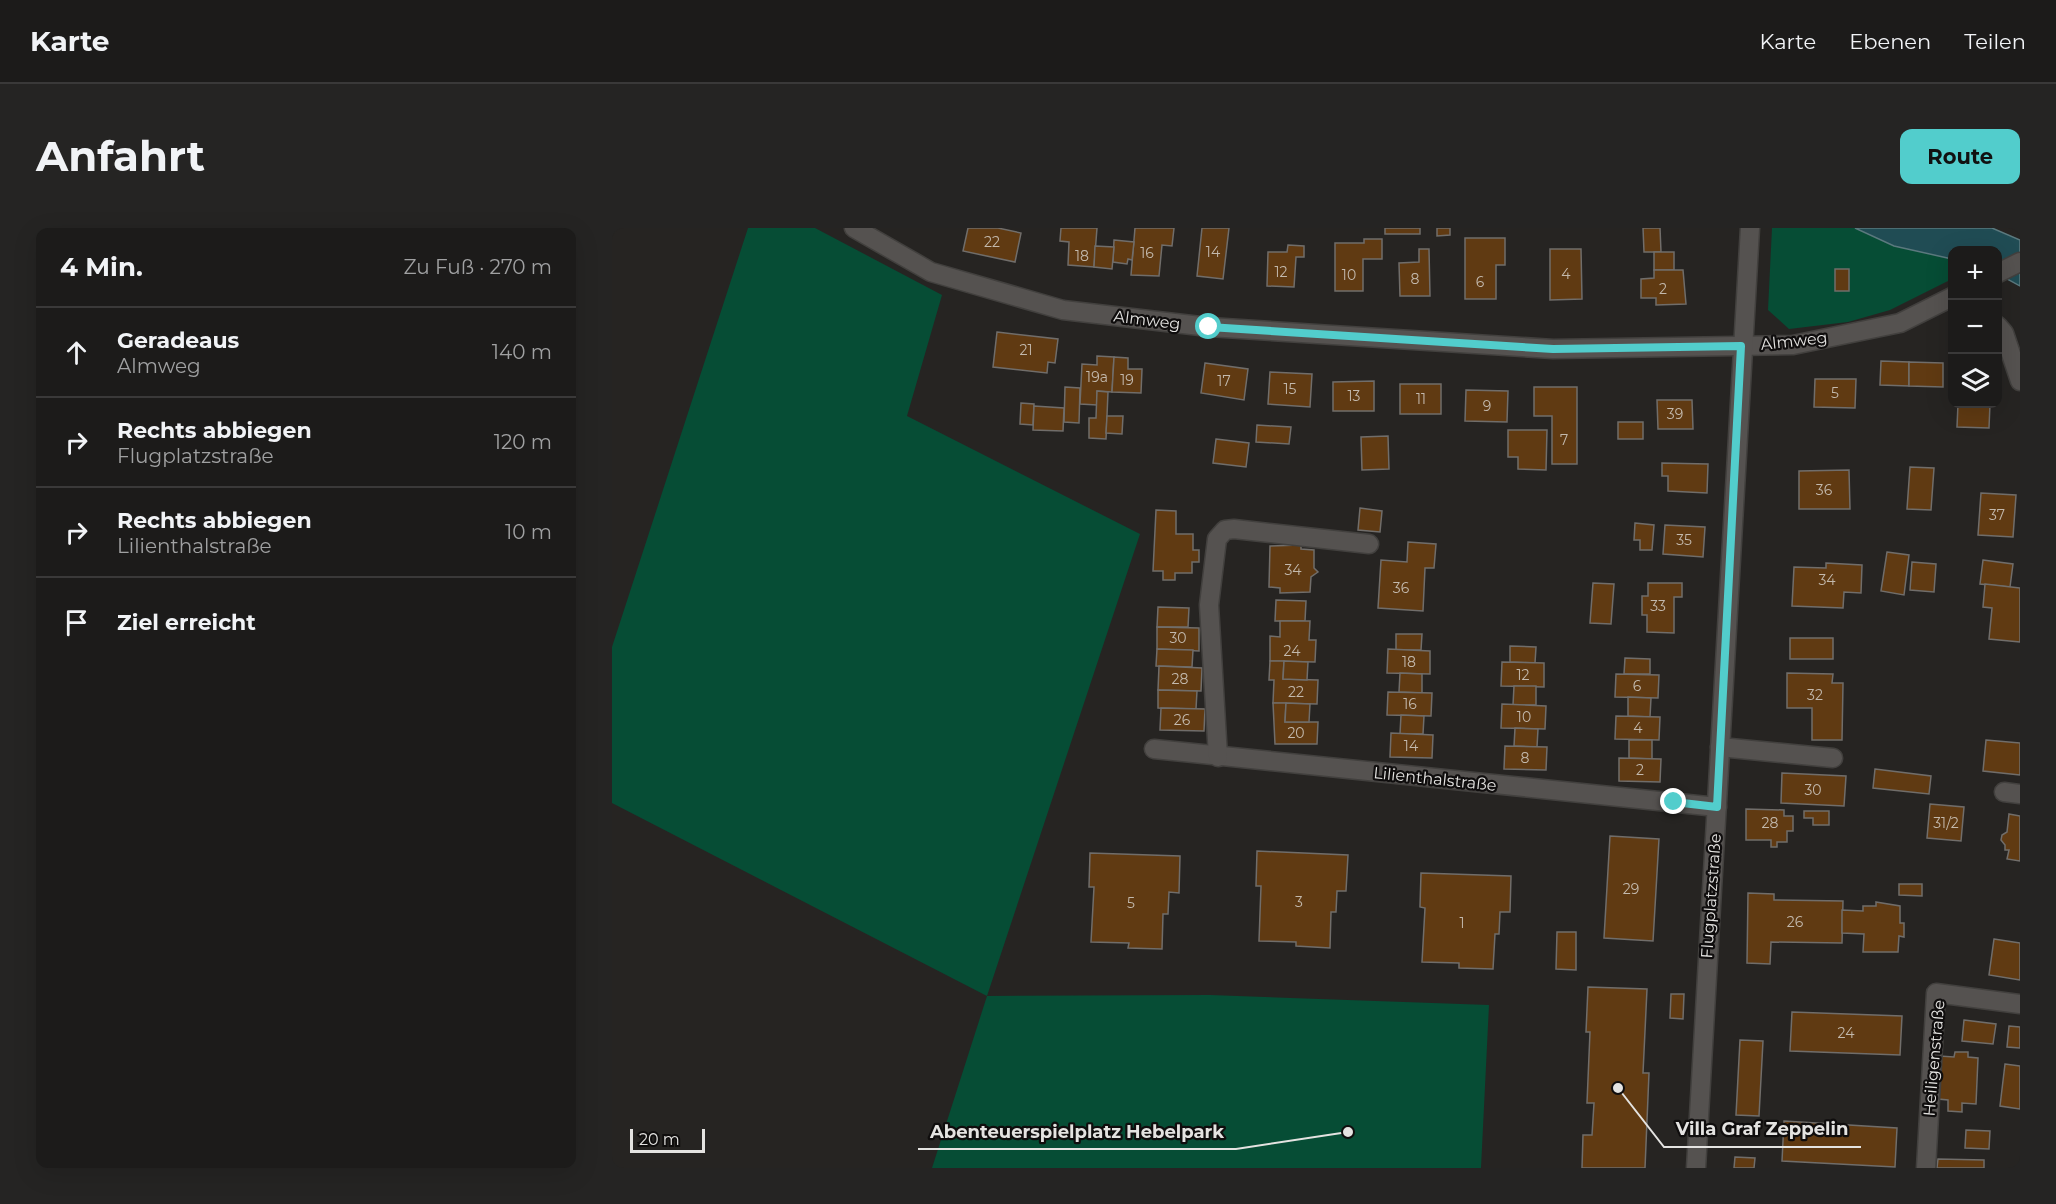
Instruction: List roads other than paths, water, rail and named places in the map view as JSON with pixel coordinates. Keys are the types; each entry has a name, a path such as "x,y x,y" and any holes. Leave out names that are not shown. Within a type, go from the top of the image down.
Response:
{"street":[{"name":"Almweg","path":"854,228 931,272 1063,310 1209,327 1553,349 1793,345 1900,323 1948,299"},
{"name":"Flugplatzstraße","path":"1696,1168 1741,346 1750,228"},
{"path":"2002,271 2020,262"},
{"path":"2002,331 2020,381"},
{"path":"1218,757 1209,605 1217,538 1225,530 1234,529 1369,544"},
{"path":"1720,747 1833,758"},
{"name":"Lilienthalstraße","path":"1154,749 1717,807"},
{"name":"Heiligenstraße","path":"1926,1168 1936,993 2020,1004"}],"water":[{"path":"1855,228 1992,228 2020,240 2020,286 2002,276 2002,246 1948,246 1948,258 1894,246"}],"place":[{"name":"Villa Graf Zeppelin","path":"1618,1088"},
{"name":"Abenteuerspielplatz Hebelpark","path":"1348,1132"}]}
